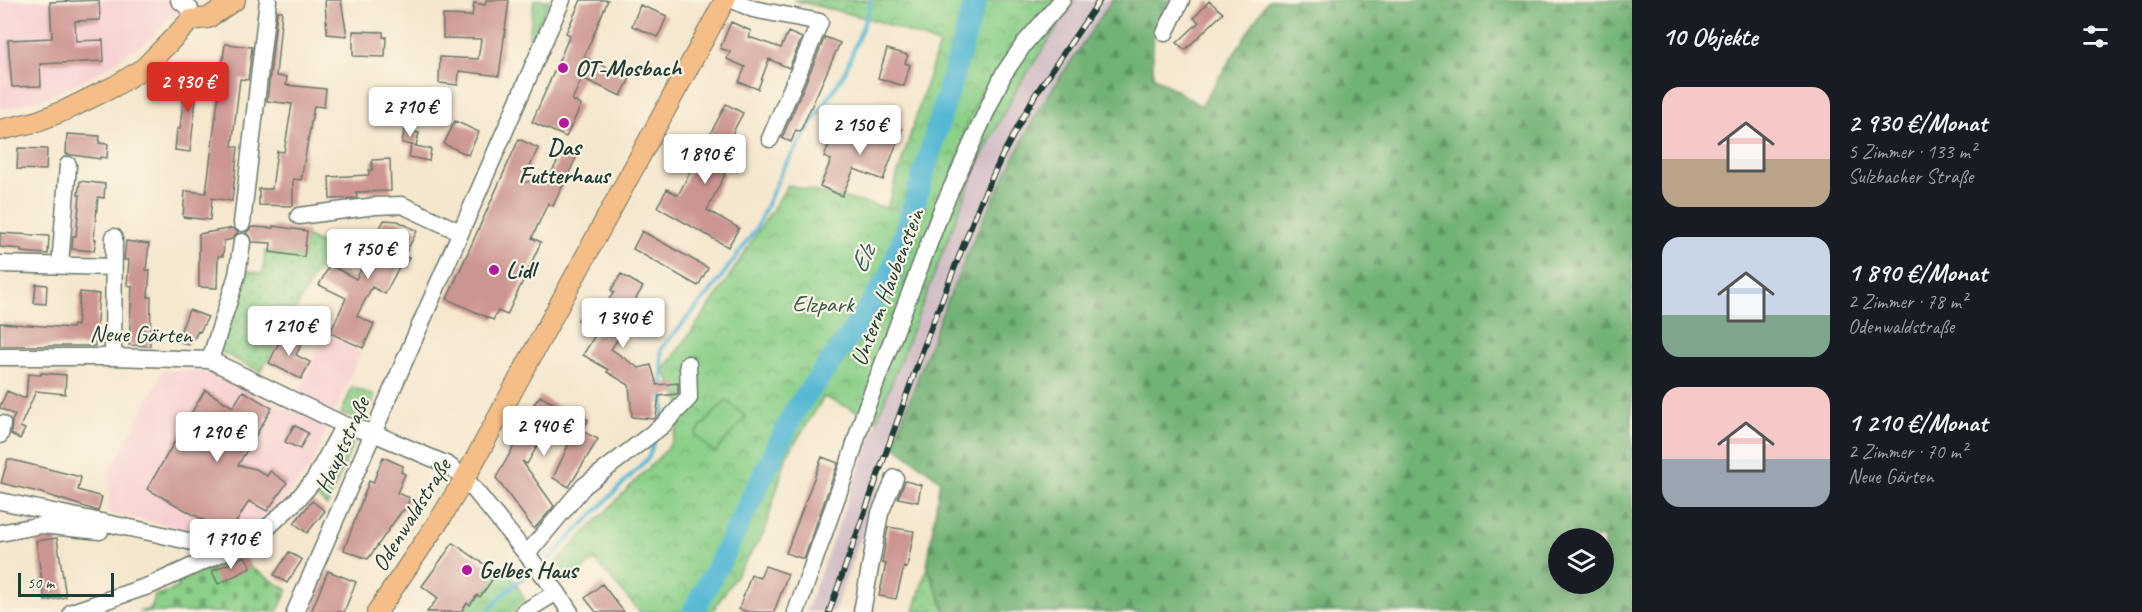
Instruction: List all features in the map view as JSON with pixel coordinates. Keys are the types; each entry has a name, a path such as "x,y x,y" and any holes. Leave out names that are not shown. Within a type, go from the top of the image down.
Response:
{"main road":[{"path":"0,130 35,122 66,111 115,86 144,68 191,20 208,18 235,0"},
{"name":"Odenwaldstraße","path":"377,612 465,478 725,0"}],"street":[{"path":"179,0 190,9 191,20"},
{"path":"242,222 268,0"},
{"name":"Hauptstraße","path":"295,612 562,0"},
{"path":"733,0 753,9 820,22 770,139"},
{"name":"Unterm Haubenstein","path":"796,612 865,411 942,209 1004,75 1024,44 1062,0"},
{"path":"1165,33 1182,0"},
{"path":"60,265 62,176"},
{"path":"299,216 375,206 402,205 460,232"},
{"path":"113,357 114,237"},
{"path":"210,360 237,275 242,242"},
{"path":"0,264 113,267"},
{"name":"Neue Gärten","path":"0,357 210,360 344,425 373,433 448,465 465,478 557,592 570,612"},
{"path":"527,554 584,486 658,430 689,398 688,364"},
{"path":"72,612 151,585 222,553 266,528 297,500 314,480 344,425"},
{"path":"862,612 880,513 895,478"},
{"path":"0,501 205,545 222,553"},
{"path":"0,533 41,525 113,533 118,525"},
{"path":"524,612 557,592"}],"shaded area":[{"path":"0,0 172,0 191,20 170,17 153,37 91,77 44,98 0,110"},
{"path":"1075,0 1112,0 1037,112 977,232 940,318 834,612 806,612 877,420 977,165 1018,87"},
{"path":"325,333 361,352 311,466 284,500 250,528 226,538 108,513 111,469 164,370 205,370 290,411"}],"green space":[{"path":"534,0 550,0 532,38 529,38"},
{"name":"Elzpark","path":"793,0 1075,0 1018,87 977,165 877,420 824,397 787,455 764,533 712,612 640,612 595,560 571,578 556,562 671,443 684,411 664,370 718,294 788,185 887,208 939,44 878,21"},
{"path":"1112,0 1171,0 1153,37 1153,76 1201,106 1268,0 1632,0 1632,612 946,612 927,567 940,480 893,445 940,318 977,232 1037,112"},
{"path":"982,90 989,94 966,147 963,131"},
{"path":"306,236 329,248 261,372 213,348 237,275 249,271 263,274 265,251 303,257"},
{"path":"352,387 375,396 369,409 363,415 354,417 341,414"},
{"path":"726,400 746,417 714,453 695,434"},
{"path":"348,441 353,444 327,506 315,495 344,444"},
{"path":"242,553 251,568 288,590 277,612 137,612 151,609 155,595 179,587 177,583"},
{"path":"927,567 946,612 914,612"},
{"path":"507,568 532,612 461,612 477,595 481,596 497,573"}],"building":[{"path":"99,0 100,20 75,21 76,41 103,40 104,61 40,64 41,86 12,87 8,40 52,38 50,2"},
{"path":"325,0 341,0 347,36 327,34"},
{"path":"486,0 509,0 499,76 459,71 458,85 439,83 440,57 478,59 481,39 443,38 443,15 472,16 474,3 485,5"},
{"path":"581,0 608,0 584,57 630,78 621,96 582,78 572,100 581,105 566,137 532,122 570,35 566,33"},
{"path":"1209,1 1223,13 1185,50 1177,43 1199,22 1194,18"},
{"path":"640,5 667,16 658,37 632,26"},
{"path":"277,11 282,11 276,76 287,77 286,85 326,89 324,107 314,106 301,180 293,179 293,206 259,205 259,189 272,189 277,151 284,152 292,104 267,101"},
{"path":"731,22 751,31 749,37 781,48 788,32 802,38 789,68 769,59 758,89 739,82 745,67 727,59 730,52 720,48"},
{"path":"353,31 383,32 383,37 386,37 385,57 353,56"},
{"path":"825,37 840,43 800,132 796,130 791,142 782,138"},
{"path":"225,44 252,47 248,80 240,79 232,146 238,147 232,201 212,198 210,220 183,217 185,191 206,193"},
{"path":"887,49 908,55 905,63 910,65 904,86 878,78"},
{"path":"186,72 199,73 190,152 175,150 177,129 180,129"},
{"path":"726,104 743,113 714,168 725,174 707,210 739,228 728,247 657,207 667,189 678,195"},
{"path":"875,119 902,129 883,180 854,169 842,196 820,186 831,160 824,157 833,134 864,146"},
{"path":"455,121 479,132 468,155 444,144"},
{"path":"404,130 419,133 416,146 402,143"},
{"path":"67,134 100,136 99,143 108,144 107,158 66,154"},
{"name":"Lidl","path":"519,139 538,148 523,183 550,175 563,151 576,158 553,206 548,203 532,238 541,242 507,315 498,311 493,320 447,299"},
{"path":"411,145 431,149 429,161 409,157"},
{"path":"18,148 47,149 46,170 17,169"},
{"path":"390,159 391,191 356,192 357,198 330,199 329,177 369,175 369,170 372,170 372,160"},
{"path":"80,181 105,184 104,198 98,197 94,251 72,249 73,236 76,236"},
{"path":"384,220 398,221 417,231 404,256 409,258 404,267 400,265 385,294 372,287 357,316 374,324 363,348 330,333 346,298 319,285 330,265 356,279"},
{"path":"273,226 307,231 304,257 270,252 271,243 252,242 246,233 252,227 273,228"},
{"path":"233,228 238,232 232,239 224,241 223,256 218,256 217,288 199,287 199,234"},
{"path":"642,231 708,268 698,286 633,249"},
{"path":"0,233 49,236 48,254 21,252 21,249 0,247"},
{"path":"126,241 149,244 146,270 150,270 148,297 151,297 150,346 129,345 132,286 127,285 129,260 124,260"},
{"path":"621,274 643,287 630,308 636,312 611,349 639,368 651,365 657,385 678,383 678,394 659,396 654,419 632,417 629,385 583,355 597,332 578,320 589,302 602,310 614,292 611,290"},
{"path":"36,284 47,285 46,304 34,303"},
{"path":"80,292 99,294 95,346 0,346 0,323 72,328 73,325 77,326"},
{"path":"189,310 208,317 200,332 198,331 188,345 177,340"},
{"path":"283,334 302,343 296,355 310,362 301,379 269,363"},
{"path":"41,373 66,375 65,394 36,391 20,427 25,429 20,439 11,434 15,415 0,406 7,391 26,398 28,374 41,375"},
{"path":"205,390 233,407 243,391 272,408 238,465 256,469 267,476 270,471 287,483 267,511 249,501 229,534 147,489"},
{"path":"540,396 563,409 565,406 588,420 582,431 598,439 569,487 553,478 568,446 549,425 527,464 522,461 554,506 534,529 496,478 532,414 529,411"},
{"path":"294,425 308,433 300,449 285,442"},
{"path":"383,457 403,466 401,472 405,474 397,493 410,498 405,509 368,559 344,550 369,481 373,483"},
{"path":"822,457 838,463 804,559 786,553"},
{"path":"8,459 81,477 78,490 102,497 98,511 1,483"},
{"path":"905,481 921,485 918,502 898,498"},
{"path":"312,501 325,511 307,533 294,523"},
{"path":"888,527 914,531 907,568 904,567 896,599 879,596 886,564 882,563"},
{"path":"57,538 66,597 45,601 36,541"},
{"path":"453,543 497,573 480,597 477,595 461,612 427,612 438,598 422,586"},
{"path":"289,552 302,560 287,583 274,575"},
{"path":"245,556 251,568 218,584 212,571"},
{"path":"765,566 788,574 774,612 748,612 739,609 751,575 760,578"},
{"path":"328,571 356,582 344,612 311,612"},
{"path":"602,584 624,612 596,612 585,598"}],"waterway":[{"path":"662,417 664,410 661,349 714,287 756,229 784,167 845,72 869,10 870,0"},
{"name":"Elz","path":"693,612 796,409 890,276 976,0"},
{"path":"548,560 649,457 655,438"},
{"path":"487,612 526,575"}],"railway":[{"path":"829,612 927,338 980,203 1035,95 1100,0"}],"place":[{"name":"OT-Mosbach","path":"563,68"},
{"name":"Das Futterhaus","path":"564,123"},
{"name":"Lidl","path":"494,270"},
{"name":"Gelbes Haus","path":"467,570"}]}
